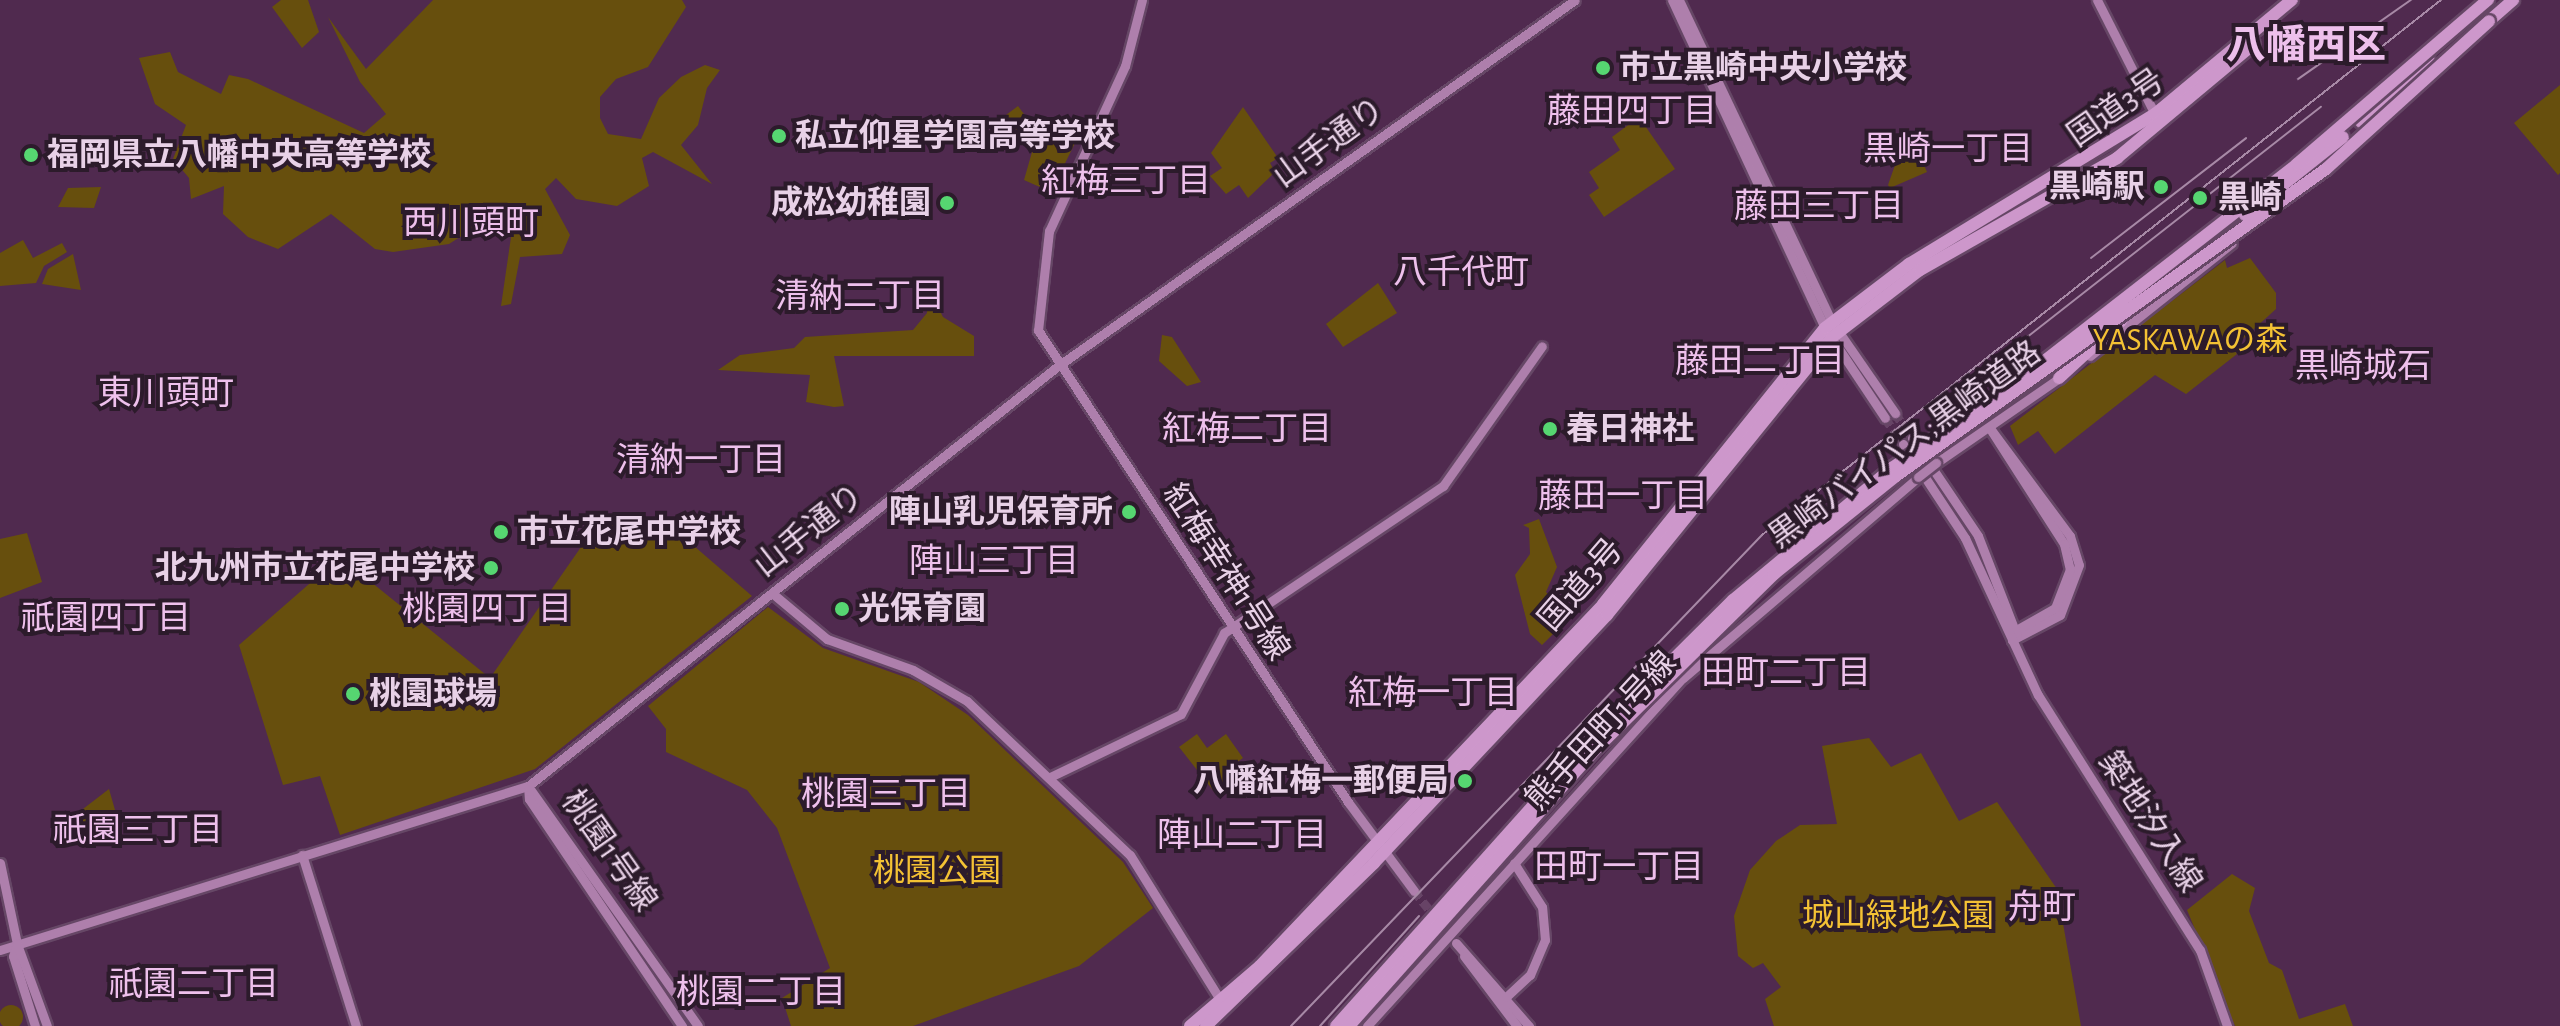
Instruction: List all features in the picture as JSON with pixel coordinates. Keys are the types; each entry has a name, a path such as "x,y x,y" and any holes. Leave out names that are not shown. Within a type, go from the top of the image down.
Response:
{"highway":[{"name":"国道3号","path":"1206,1026 1607,615 1832,330 1909,264 2155,114 2292,0"},
{"name":"国道3号","path":"1832,330 1920,270 2160,127 2303,0"},
{"path":"2059,378 2138,301 2324,153 2490,0"},
{"name":"黒崎バイパス;黒崎道路","path":"1336,1026 1591,741 1733,600 1881,476 2034,369 2297,164 2490,0"},
{"name":"黒崎バイパス;黒崎道路","path":"1349,1026 1598,747 1774,574 1907,469 2290,198 2511,0"},
{"path":"2084,340 2138,301 2463,43"},
{"name":"国道3号","path":"1190,1026 1224,1006"}],"street":[{"name":"紅梅幸神1号線","path":"1142,0 1125,66 1049,231 1035,310 1058,366 1380,848 1414,891"},
{"name":"山手通り","path":"0,950 528,786 1058,366 1575,0"},
{"path":"1672,0 1832,330 1890,416"},
{"path":"1679,0 1832,330"},
{"path":"2097,0 2160,127"},
{"name":"熊手田町1号線","path":"1367,1026 1693,668 1918,477 2136,323 2511,0"},
{"name":"熊手田町1号線","path":"1989,427 2158,271 2311,175"},
{"path":"1050,777 1181,714 1199,689 1206,654 1232,628 1443,486 1542,346"},
{"path":"1989,427 2069,556 2061,601 2015,636"},
{"name":"築地汐入線","path":"1907,441 1965,538 2015,636 2018,651 2200,950 2227,1026"},
{"path":"772,593 836,644 943,684 1050,777 1146,875 1224,1006"},
{"name":"桃園1号線","path":"528,786 529,799 682,1026"},
{"name":"桃園1号線","path":"528,786 698,1026"},
{"path":"302,855 356,1026"},
{"path":"0,863 17,944 47,1026"},
{"path":"1506,997 1530,975 1545,940 1542,907 1514,863"},
{"path":"1517,1026 1456,943 1529,1026"},
{"path":"17,944 13,956 35,1026"}],"green space":[{"path":"281,0 308,0 319,32 302,48 272,7"},
{"path":"433,0 682,0 686,7 648,67 616,79 600,97 600,118 608,134 641,139 659,98 681,77 705,65 720,70 707,88 698,125 681,145 712,184 653,152 642,158 649,186 617,206 576,199 556,178 545,189 570,235 562,254 520,257 511,304 501,306 511,237 493,216 449,244 393,252 375,249 331,214 278,249 248,237 223,214 224,186 191,199 189,178 173,159 186,125 155,104 139,58 170,52 178,72 221,94 229,75 248,79 364,133 386,114 360,82 328,17 366,69"},
{"path":"2560,85 2560,173 2558,175 2514,123"},
{"path":"1018,106 1035,129 1075,143 1051,192 1024,180 1032,152 1006,115"},
{"path":"1243,107 1278,158 1270,163 1275,172 1248,198 1239,185 1226,194 1210,176 1222,168 1211,153"},
{"path":"1639,117 1675,169 1604,217 1589,195 1599,188 1589,172 1620,150 1612,137"},
{"path":"1908,128 1927,172 1890,188 1888,185"},
{"path":"101,187 94,208 58,207 68,188"},
{"path":"23,240 33,258 62,243 67,252 44,266 36,283 0,286 0,253"},
{"path":"73,254 81,290 42,284 48,269"},
{"name":"YASKAWAの森","path":"2250,258 2276,293 2276,309 2233,348 2237,354 2186,394 2155,375 2055,454 2038,431 2018,445 2010,426 2225,260 2227,268"},
{"path":"1378,283 1397,313 1343,347 1326,324"},
{"path":"928,288 943,317 974,336 974,356 834,356 844,406 834,407 806,402 810,375 718,370 740,355 794,348 805,337 913,330 927,313"},
{"path":"1162,335 1172,337 1201,382 1187,386 1159,361"},
{"path":"1539,519 1557,567 1546,592 1559,605 1544,620 1555,632 1542,645 1530,634 1515,575 1530,554 1529,528 1523,525"},
{"path":"665,521 752,596 535,769 340,835 320,776 283,785 239,645 340,557 490,678 597,524"},
{"path":"27,533 42,582 0,598 0,539"},
{"name":"桃園公園","path":"768,607 823,648 919,682 968,715 1123,862 1153,908 1079,966 913,1026 791,1026 782,998 830,968 777,828 747,790 666,752 666,729 648,706"},
{"path":"1197,734 1207,748 1226,734 1243,758 1230,767 1236,778 1215,793 1179,747"},
{"name":"城山緑地公園","path":"1869,738 1891,767 1921,753 1959,821 1997,802 2057,889 2081,1026 1774,1026 1765,999 1781,987 1763,963 1753,968 1738,956 1734,916 1750,870 1776,841 1800,825 1837,824 1822,746"},
{"path":"109,789 115,810 70,830 66,822"},
{"path":"2232,874 2255,888 2249,911 2269,963 2282,970 2299,1019 2345,1004 2353,1026 2235,1026 2187,910"},
{"path":"11,1005 19,1009 23,1017 19,1025 11,1029 3,1025 -1,1017 3,1009"}],"tunnel":[{"path":"1895,413 1912,438"},
{"path":"1885,418 1903,444"},
{"path":"1414,891 1455,941"}],"tram line":[{"path":"2298,79 2411,0"}],"railway":[{"path":"1291,1026 1762,535 2441,0"},
{"path":"2003,356 2321,107"},
{"path":"2091,258 2246,138"},
{"path":"1320,1026 1419,916"}],"place":[{"name":"市立黒崎中央小学校","path":"1603,68"},
{"name":"私立仰星学園高等学校","path":"779,136"},
{"name":"福岡県立八幡中央高等学校","path":"31,155"},
{"name":"黒崎駅","path":"2161,187"},
{"name":"黒崎","path":"2200,198"},
{"name":"成松幼稚園","path":"947,203"},
{"name":"春日神社","path":"1550,429"},
{"name":"陣山乳児保育所","path":"1129,512"},
{"name":"市立花尾中学校","path":"501,532"},
{"name":"北九州市立花尾中学校","path":"491,568"},
{"name":"光保育園","path":"842,609"},
{"name":"桃園球場","path":"353,694"},
{"name":"八幡紅梅一郵便局","path":"1465,781"}],"district":[{"name":"八幡西区","path":"2306,46"},
{"name":"藤田四丁目","path":"1632,113"},
{"name":"黒崎一丁目","path":"1948,151"},
{"name":"紅梅三丁目","path":"1126,183"},
{"name":"藤田三丁目","path":"1819,208"},
{"name":"西川頭町","path":"471,225"},
{"name":"八千代町","path":"1461,274"},
{"name":"清納二丁目","path":"860,298"},
{"name":"藤田二丁目","path":"1760,363"},
{"name":"黒崎城石","path":"2363,368"},
{"name":"東川頭町","path":"166,395"},
{"name":"紅梅二丁目","path":"1247,431"},
{"name":"清納一丁目","path":"701,462"},
{"name":"藤田一丁目","path":"1623,498"},
{"name":"陣山三丁目","path":"994,563"},
{"name":"桃園四丁目","path":"487,611"},
{"name":"祇園四丁目","path":"106,620"},
{"name":"田町二丁目","path":"1786,675"},
{"name":"紅梅一丁目","path":"1433,695"},
{"name":"桃園三丁目","path":"886,796"},
{"name":"祇園三丁目","path":"138,832"},
{"name":"陣山二丁目","path":"1242,837"},
{"name":"田町一丁目","path":"1619,869"},
{"name":"舟町","path":"2042,909"},
{"name":"祇園二丁目","path":"194,986"},
{"name":"桃園二丁目","path":"761,994"}]}
